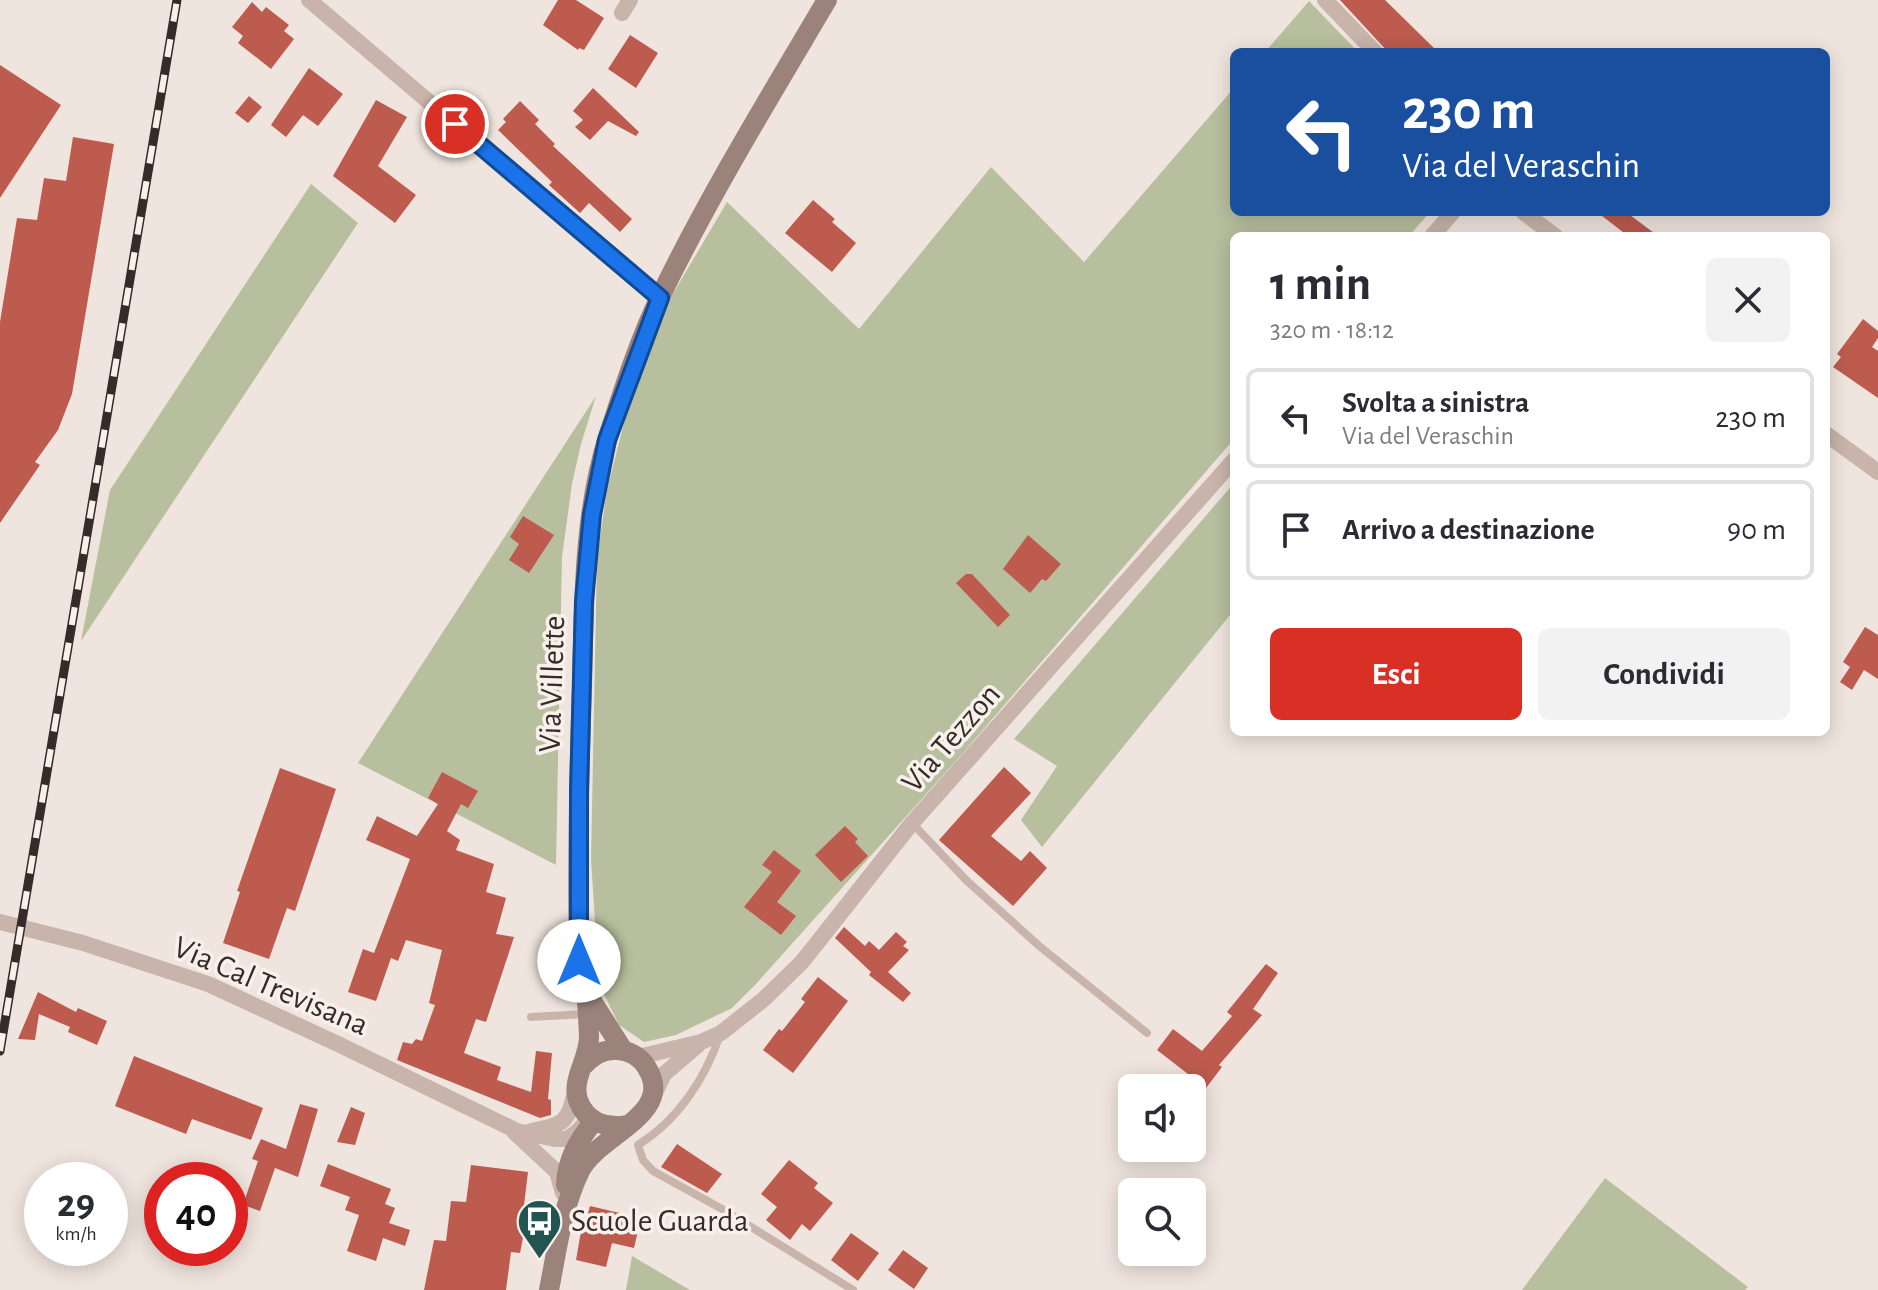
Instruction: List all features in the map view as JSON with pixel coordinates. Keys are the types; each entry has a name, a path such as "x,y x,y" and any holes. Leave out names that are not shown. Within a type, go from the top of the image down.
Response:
{"street":[{"path":"309,0 660,298"},
{"name":"Via Villette","path":"592,1119 579,1104 580,1074 589,1040 586,991 579,961 579,791 584,601 592,515 607,440 660,298 744,142 827,0"},
{"path":"1325,0 1371,48"},
{"path":"1436,232 1450,216"},
{"path":"1528,216 1550,232"},
{"path":"1830,437 1878,472"},
{"name":"Via Tezzon","path":"630,1054 701,1042 721,1033 764,999 802,962 912,823 1230,465"},
{"name":"Via Cal Trevisana","path":"0,922 83,943 208,984 514,1130 567,1139 592,1119"},
{"name":"Via Villette","path":"586,991 612,1037 651,1076 652,1098"},
{"name":"Via Tezzon","path":"652,1098 664,1074 701,1042"},
{"path":"514,1130 543,1128 565,1120 571,1112 580,1074 601,1052 630,1054"},
{"path":"564,1210 587,1159 638,1119 647,1110 652,1098"},
{"path":"549,1290 564,1210 567,1170 575,1147 592,1119 605,1126 627,1125"},
{"name":"Via Cal Trevisana","path":"514,1130 557,1172 562,1185 564,1210"}],"lane":[{"path":"912,823 966,880 1038,945 1147,1033"},
{"path":"531,1017 588,1014"},
{"path":"721,1033 710,1064 694,1090 666,1124 638,1145 643,1160 653,1171 722,1209 853,1290"}],"green space":[{"path":"1309,1 1354,48 1268,48"},
{"path":"1230,93 1230,216 1426,216 1412,232 1230,232 1230,444 962,754 755,985 732,1008 676,1035 644,1042 619,1025 599,984 591,859 597,559 607,490 625,419 668,302 727,202 859,329 991,167 1084,262"},
{"path":"311,184 358,223 81,641 110,490"},
{"path":"596,396 572,484 562,557 556,865 358,763"},
{"path":"1230,488 1230,615 1042,847 1021,820 1057,766 1014,739"},
{"path":"1605,1178 1748,1287 1745,1290 1522,1290"},
{"path":"632,1256 690,1290 626,1290"}],"building":[{"path":"558,0 576,0 604,18 584,50 578,50 543,25"},
{"path":"1340,0 1385,0 1434,48 1384,48"},
{"path":"252,2 262,12 266,7 289,25 284,31 294,39 271,69 238,43 243,36 232,27"},
{"path":"630,35 658,53 636,88 608,69"},
{"path":"0,65 61,105 0,198"},
{"path":"309,68 343,94 318,126 303,115 286,137 271,125"},
{"path":"593,88 639,132 636,136 608,121 590,140 575,127 583,120 573,111"},
{"path":"249,96 262,107 248,123 235,113"},
{"path":"376,100 407,117 378,166 416,195 395,223 333,176"},
{"path":"520,101 539,120 535,124 555,144 553,146 632,219 620,232 589,203 580,213 498,130 506,122 503,119"},
{"path":"73,137 114,144 72,394 58,430 35,462 40,465 0,523 0,322 17,218 37,220 44,178 66,181"},
{"path":"813,200 856,243 832,272 785,233"},
{"path":"1602,216 1631,216 1653,232 1623,232"},
{"path":"1863,319 1878,331 1878,338 1872,347 1878,351 1878,398 1833,367 1841,357 1837,354"},
{"path":"523,516 554,535 529,573 509,560 519,544 510,537"},
{"path":"1028,535 1061,564 1030,593 1003,569"},
{"path":"966,574 972,574 1010,615 998,627 956,583"},
{"path":"1865,627 1878,635 1878,679 1864,670 1852,690 1840,682 1850,667 1843,662"},
{"path":"1004,767 1031,793 991,836 1021,861 1030,851 1047,868 1013,906 939,840"},
{"path":"280,768 336,789 295,911 287,908 269,959 223,943 240,892 237,891"},
{"path":"442,772 478,791 468,808 461,804 447,831 460,840 456,850 494,864 486,892 506,898 496,934 514,937 486,1022 476,1019 464,1053 501,1067 497,1080 531,1092 536,1051 552,1053 548,1099 551,1100 551,1115 540,1118 397,1060 403,1042 412,1044 416,1039 422,1041 435,1005 429,1003 442,950 406,940 398,961 391,958 376,1001 348,992 363,949 374,953 410,859 366,840 377,816 417,836 438,804 428,798"},
{"path":"845,826 858,839 855,842 868,856 841,882 815,855"},
{"path":"774,850 801,871 777,902 796,916 781,935 744,907 772,872 762,865"},
{"path":"844,927 865,946 869,941 879,950 896,932 907,942 903,946 909,950 888,972 911,993 903,1002 869,975 871,972 835,938"},
{"path":"1266,964 1278,973 1253,1009 1262,1015 1219,1065 1222,1067 1206,1088 1206,1074 1188,1074 1157,1050 1173,1029 1202,1051 1232,1016 1227,1012"},
{"path":"818,977 848,1001 793,1073 763,1050 805,1002 801,999"},
{"path":"38,992 76,1012 78,1008 107,1021 97,1045 68,1032 70,1027 39,1014 35,1040 18,1039"},
{"path":"134,1056 263,1108 251,1140 192,1119 186,1134 115,1106"},
{"path":"300,1104 318,1109 298,1177 275,1168 260,1211 248,1207 248,1190 258,1161 252,1159 261,1139 286,1149"},
{"path":"351,1107 365,1113 355,1145 337,1142"},
{"path":"677,1144 722,1174 707,1193 661,1167"},
{"path":"789,1160 818,1183 814,1188 833,1203 810,1231 802,1224 790,1240 766,1220 777,1207 761,1194"},
{"path":"328,1164 391,1189 385,1204 395,1208 389,1223 410,1230 405,1246 383,1238 376,1261 347,1251 359,1215 345,1210 350,1197 320,1186"},
{"path":"471,1165 528,1172 522,1222 526,1222 520,1253 511,1252 506,1290 424,1290 434,1240 446,1241 451,1201 466,1202"},
{"path":"590,1206 641,1218 634,1248 612,1243 606,1267 576,1260 583,1220 586,1221"},
{"path":"851,1233 879,1253 858,1281 831,1260"},
{"path":"903,1250 928,1268 914,1289 888,1270"}],"railway":[{"path":"0,1051 177,0"}],"place":[{"name":"Scuole Guarda","path":"540,1260"}],"route":[{"path":"455,124 660,298 607,440 592,515 584,601 579,961"}]}
